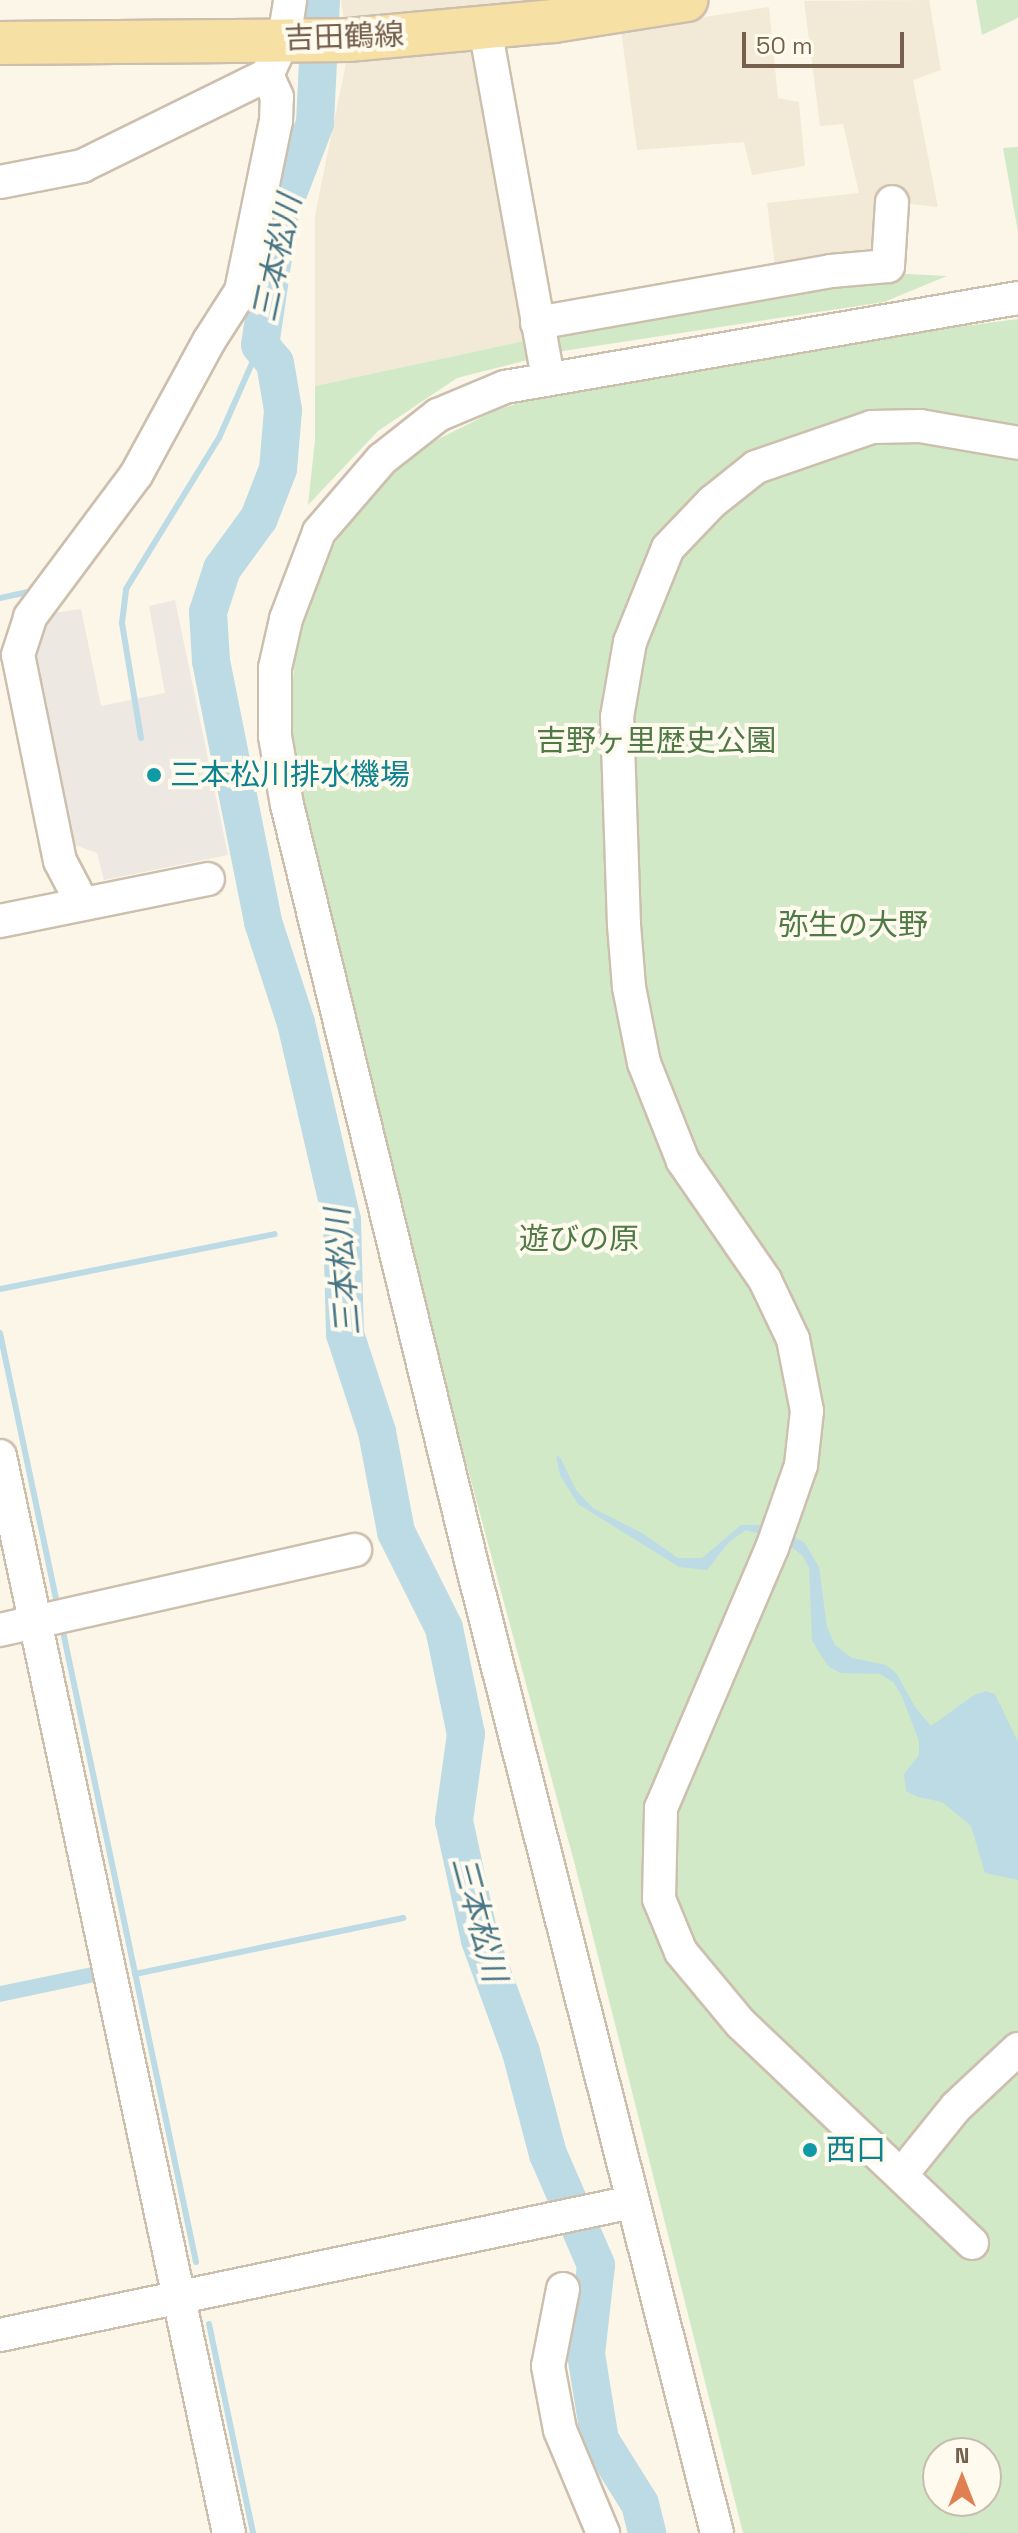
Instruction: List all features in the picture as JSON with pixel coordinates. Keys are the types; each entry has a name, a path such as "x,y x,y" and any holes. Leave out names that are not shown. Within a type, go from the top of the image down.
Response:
{"main road":[{"name":"吉田鶴線","path":"0,43 280,38 348,40 485,28 553,10 686,0"}],"street":[{"path":"485,28 548,378"},
{"path":"0,182 82,166 280,38"},
{"path":"82,903 60,861 18,655 30,617 136,475 209,341 241,291 276,121 280,38"},
{"path":"537,323 831,271 888,266 892,202"},
{"path":"717,2533 620,2205 287,805 275,736 275,668 286,619 319,532 382,459 438,415 505,387 548,378 1018,298"},
{"path":"972,2243 741,2024 681,1952 659,1899 661,1808 772,1548 801,1465 807,1411 793,1339 765,1280 683,1161 644,1063 629,987 624,925 617,717 630,642 668,548 712,502 756,467 872,427 920,426 1018,443"},
{"path":"0,921 208,879"},
{"path":"0,1456 52,1619 178,2298 229,2533"},
{"path":"0,1630 355,1550"},
{"path":"902,2174 956,2107 1018,2049"},
{"path":"0,2335 178,2298 542,2213 620,2205"},
{"path":"563,2289 548,2366 560,2430 603,2533"}],"shaded area":[{"path":"341,0 570,0 344,22"},
{"path":"929,0 941,70 913,80 938,207 892,202 888,273 778,288 767,203 859,193 843,124 820,126 804,1"},
{"path":"769,7 778,98 799,102 805,166 752,175 744,142 637,150 621,30"},
{"path":"487,47 547,336 315,386 315,215 347,58"},
{"path":"175,600 228,855 104,880 97,853 75,845 31,650 47,614 81,609 101,706 165,693 149,606"}],"green space":[{"path":"976,0 1018,0 1018,18 982,35"},
{"path":"1018,147 1018,232 1003,148"},
{"path":"888,273 947,276 884,302 563,351 457,378 378,431 308,505 315,440 315,386 547,336"},
{"name":"吉野ヶ里歴史公園","path":"1018,319 1018,2533 743,2533 576,1869 466,1462 293,775 291,696 299,626 320,566 359,507 415,451 496,410 567,389 856,340"}],"water":[{"path":"556,1456 560,1457 576,1490 593,1508 642,1533 678,1558 702,1558 741,1525 767,1525 804,1542 819,1567 827,1627 835,1645 852,1658 886,1665 897,1674 915,1707 931,1726 974,1695 986,1691 995,1694 1018,1742 1018,1880 985,1873 971,1826 942,1802 906,1791 904,1774 919,1755 919,1741 901,1694 893,1682 880,1674 841,1673 829,1667 812,1640 809,1567 802,1555 783,1541 746,1530 729,1542 707,1570 679,1567 578,1504 560,1475"},
{"path":"92,1967 95,1982 0,2002 0,1986"}],"waterway":[{"name":"三本松川","path":"321,0 315,123 279,217 260,345 275,363 283,410 278,469 259,518 222,569 208,612 211,661 263,922 296,1023 342,1220 345,1334 377,1432 396,1532 444,1628 466,1734 454,1821 480,1940 521,2052 548,2154 596,2265 586,2354 600,2440 640,2504 647,2533"},
{"path":"141,738 122,623 126,589 219,438 260,345"},
{"path":"0,598 29,592 34,586"},
{"path":"0,1289 275,1234"},
{"path":"0,1333 58,1608"},
{"path":"62,1627 196,2262"},
{"path":"135,1974 403,1918"},
{"path":"209,2324 253,2533"}],"place":[{"name":"三本松川排水機場","path":"154,775"},
{"name":"西口","path":"810,2150"}],"park label":[{"name":"弥生の大野","path":"853,925"},
{"name":"遊びの原","path":"579,1239"}]}
